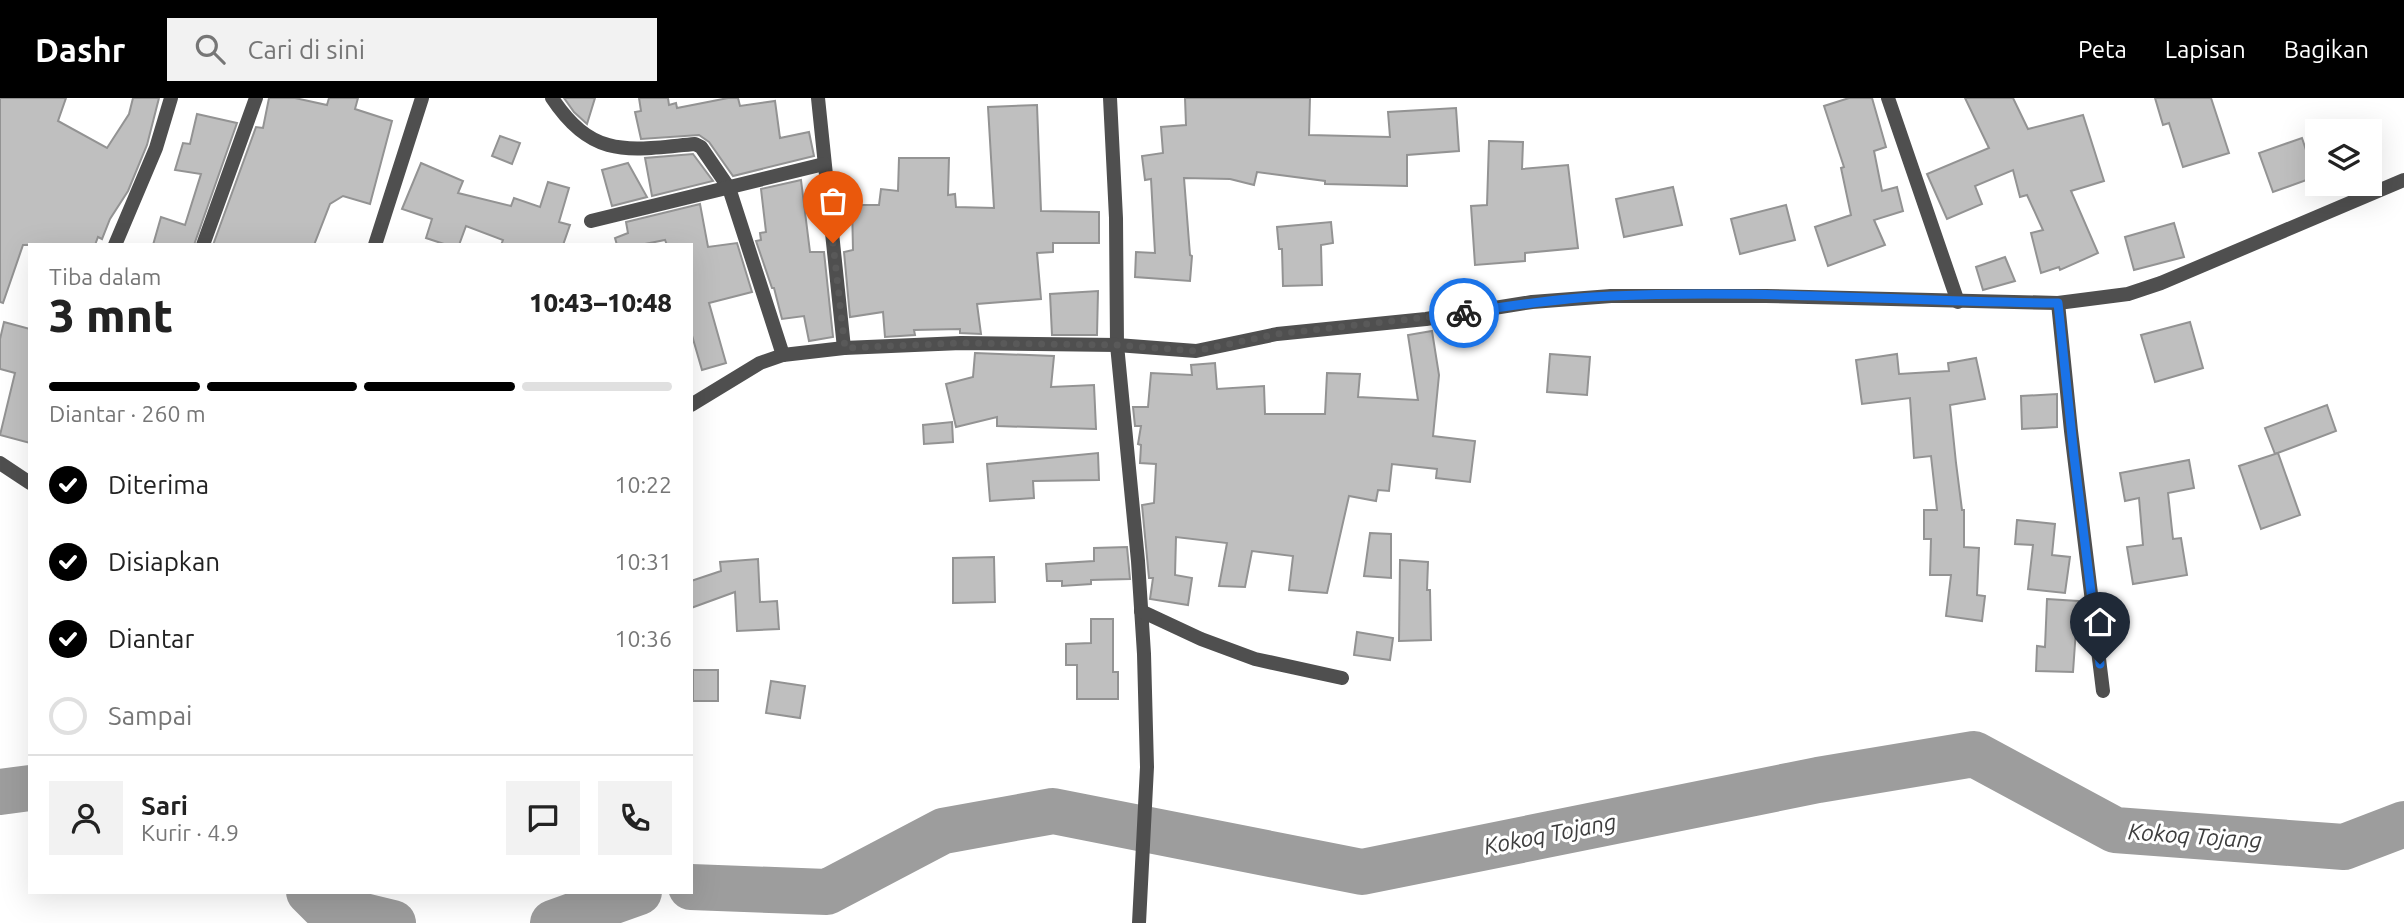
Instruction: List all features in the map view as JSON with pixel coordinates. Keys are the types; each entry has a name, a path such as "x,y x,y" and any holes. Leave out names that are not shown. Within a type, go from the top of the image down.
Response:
{"street":[{"path":"116,243 156,148 171,98"},
{"path":"204,243 256,98"},
{"path":"376,243 422,98"},
{"path":"552,98 570,124 600,143 626,150 695,144 701,147 729,188 783,355"},
{"path":"818,98 845,348"},
{"path":"1110,98 1116,218 1117,345 1141,611 1147,767 1139,923"},
{"path":"1888,98 1958,302"},
{"path":"591,221 824,164"},
{"path":"693,404 760,363 783,355 845,348 961,343 1117,345 1196,351 1277,334 1426,319 1532,302 1611,296 1766,296 2058,303 2128,294 2161,283 2404,180"},
{"path":"2058,303 2103,691"},
{"path":"0,463 28,482"},
{"path":"1141,611 1201,639 1255,659 1342,678"}],"building":[{"path":"0,98 66,98 58,121 107,148 129,114 133,98 159,98 147,145 128,191 110,219 102,239 98,237 96,243 23,245 3,303 0,302"},
{"path":"269,98 295,98 327,105 329,98 358,98 355,109 392,121 370,204 343,196 330,204 315,243 214,243 256,127 263,128"},
{"path":"564,98 595,98 587,124 574,112"},
{"path":"639,98 668,98 669,105 676,103 677,108 728,98 738,98 740,106 775,101 780,138 809,132 814,156 733,176 709,142 699,135 641,139 635,112 641,111"},
{"path":"1185,98 1310,98 1309,135 1390,137 1388,112 1456,108 1459,151 1407,155 1407,186 1325,184 1325,181 1257,172 1254,185 1230,179 1184,178 1192,256 1190,281 1135,277 1136,252 1155,253 1151,179 1145,180 1142,156 1163,153 1161,127 1186,125"},
{"path":"1849,98 1872,98 1886,147 1874,151 1882,191 1897,187 1903,211 1874,220 1885,245 1828,266 1815,227 1851,215 1841,168 1844,167 1824,106"},
{"path":"1965,98 2013,98 2028,129 2083,115 2104,181 2071,191 2098,253 2060,270 2059,267 2041,273 2031,233 2043,230 2027,195 2020,197 2013,170 1975,186 1982,204 1947,219 1927,174 1989,148"},
{"path":"2155,98 2211,98 2229,153 2183,167 2169,123 2163,125"},
{"path":"1037,105 1041,211 1099,212 1099,243 1053,243 1053,252 1037,253 1041,299 977,304 981,334 960,333 960,329 914,330 915,335 885,337 883,312 850,317 844,252 853,250 852,205 879,205 881,189 898,191 899,158 949,158 948,195 955,194 956,207 994,208 988,107"},
{"path":"197,114 237,123 195,243 154,243 161,217 185,225 201,174 175,170 183,143 190,144"},
{"path":"500,136 520,143 512,164 492,156"},
{"path":"2302,138 2305,147 2305,181 2273,192 2259,153"},
{"path":"1489,141 1523,142 1522,169 1568,165 1578,248 1525,253 1525,261 1475,265 1471,206 1487,205"},
{"path":"693,154 713,181 652,196 645,158"},
{"path":"421,163 463,181 458,193 511,206 514,198 540,207 548,182 569,188 559,222 570,225 564,243 502,243 503,240 466,226 460,243 441,243 426,238 432,219 402,209"},
{"path":"628,163 647,197 612,206 602,170"},
{"path":"801,180 810,252 824,252 833,337 809,341 804,316 782,319 774,288 756,241 761,240 760,233 766,232 761,189"},
{"path":"1673,187 1682,225 1624,237 1616,199"},
{"path":"700,204 708,247 737,243 752,292 709,303 726,363 702,370 693,339 693,243 666,243 665,240 616,243 615,238 628,233 626,222"},
{"path":"1786,205 1795,240 1740,254 1731,219"},
{"path":"1331,222 1333,243 1321,245 1322,285 1283,286 1282,249 1279,249 1277,227"},
{"path":"2174,223 2184,257 2134,270 2125,237"},
{"path":"2005,257 2015,281 1983,290 1976,267"},
{"path":"1098,291 1097,335 1052,335 1050,294"},
{"path":"4,322 28,328 28,442 0,435 15,373 0,369 0,339"},
{"path":"2190,322 2203,368 2155,382 2141,335"},
{"path":"1432,331 1439,375 1433,436 1475,441 1470,482 1436,478 1437,469 1392,464 1389,491 1378,490 1376,501 1349,496 1327,593 1289,590 1293,556 1252,551 1245,587 1219,586 1227,543 1176,537 1175,575 1192,578 1188,605 1150,599 1153,578 1149,578 1142,505 1154,503 1156,464 1140,463 1141,445 1138,444 1141,426 1135,426 1133,407 1148,407 1151,373 1192,375 1191,365 1215,363 1217,389 1264,386 1265,414 1325,414 1327,373 1360,374 1358,397 1418,400 1408,335"},
{"path":"975,353 1054,356 1051,387 1094,385 1096,429 997,426 997,417 956,427 946,384 973,377"},
{"path":"1550,354 1590,357 1587,395 1547,392"},
{"path":"1897,354 1899,374 1949,371 1948,363 1976,358 1985,399 1950,405 1964,510 1964,547 1979,548 1977,595 1985,596 1982,621 1946,616 1951,575 1930,575 1931,539 1924,539 1924,510 1937,510 1931,456 1914,458 1910,398 1862,404 1856,360"},
{"path":"2057,394 2057,427 2022,429 2021,396"},
{"path":"2327,405 2336,431 2275,454 2265,428"},
{"path":"952,422 953,442 924,444 923,425"},
{"path":"1098,453 1099,480 1033,481 1034,498 990,501 987,464"},
{"path":"2278,453 2300,515 2261,529 2239,466"},
{"path":"2189,460 2194,488 2168,493 2173,539 2181,538 2187,575 2133,584 2127,547 2143,545 2139,498 2125,501 2120,473"},
{"path":"2017,520 2055,524 2052,555 2070,557 2065,593 2028,589 2033,545 2015,544"},
{"path":"1370,533 1391,534 1391,578 1364,576"},
{"path":"1127,547 1130,579 1091,580 1091,584 1062,586 1062,581 1047,581 1046,564 1094,561 1094,548"},
{"path":"994,557 995,602 953,603 953,558"},
{"path":"758,559 760,602 777,601 779,629 737,631 735,592 693,607 693,580 721,571 720,562"},
{"path":"1400,560 1428,562 1431,640 1399,641"},
{"path":"2047,599 2078,601 2073,672 2036,671 2037,646 2045,647"},
{"path":"1091,619 1113,619 1113,672 1118,672 1118,699 1077,699 1077,665 1066,665 1066,644 1091,643"},
{"path":"1357,632 1393,638 1390,660 1354,655"},
{"path":"693,670 718,670 718,701 693,701"},
{"path":"771,681 805,686 800,718 766,713"}],"waterway":[{"name":"Kokoq Tojang","path":"693,887 827,892 943,831 1053,811 1362,872 1818,780 1974,754 2115,830 2344,847 2404,824"},
{"name":"Kokoq Tojang","path":"0,792 28,788"},
{"name":"Kokoq Tojang","path":"311,894 323,906 393,923"},
{"name":"Kokoq Tojang","path":"553,923 633,894"}],"way so far":[{"path":"833,243 845,348 961,343 1117,345 1196,351 1277,334 1464,313"}],"route":[{"path":"1464,313 1532,302 1611,296 1766,296 2058,303 2085,555 2100,664"}]}
